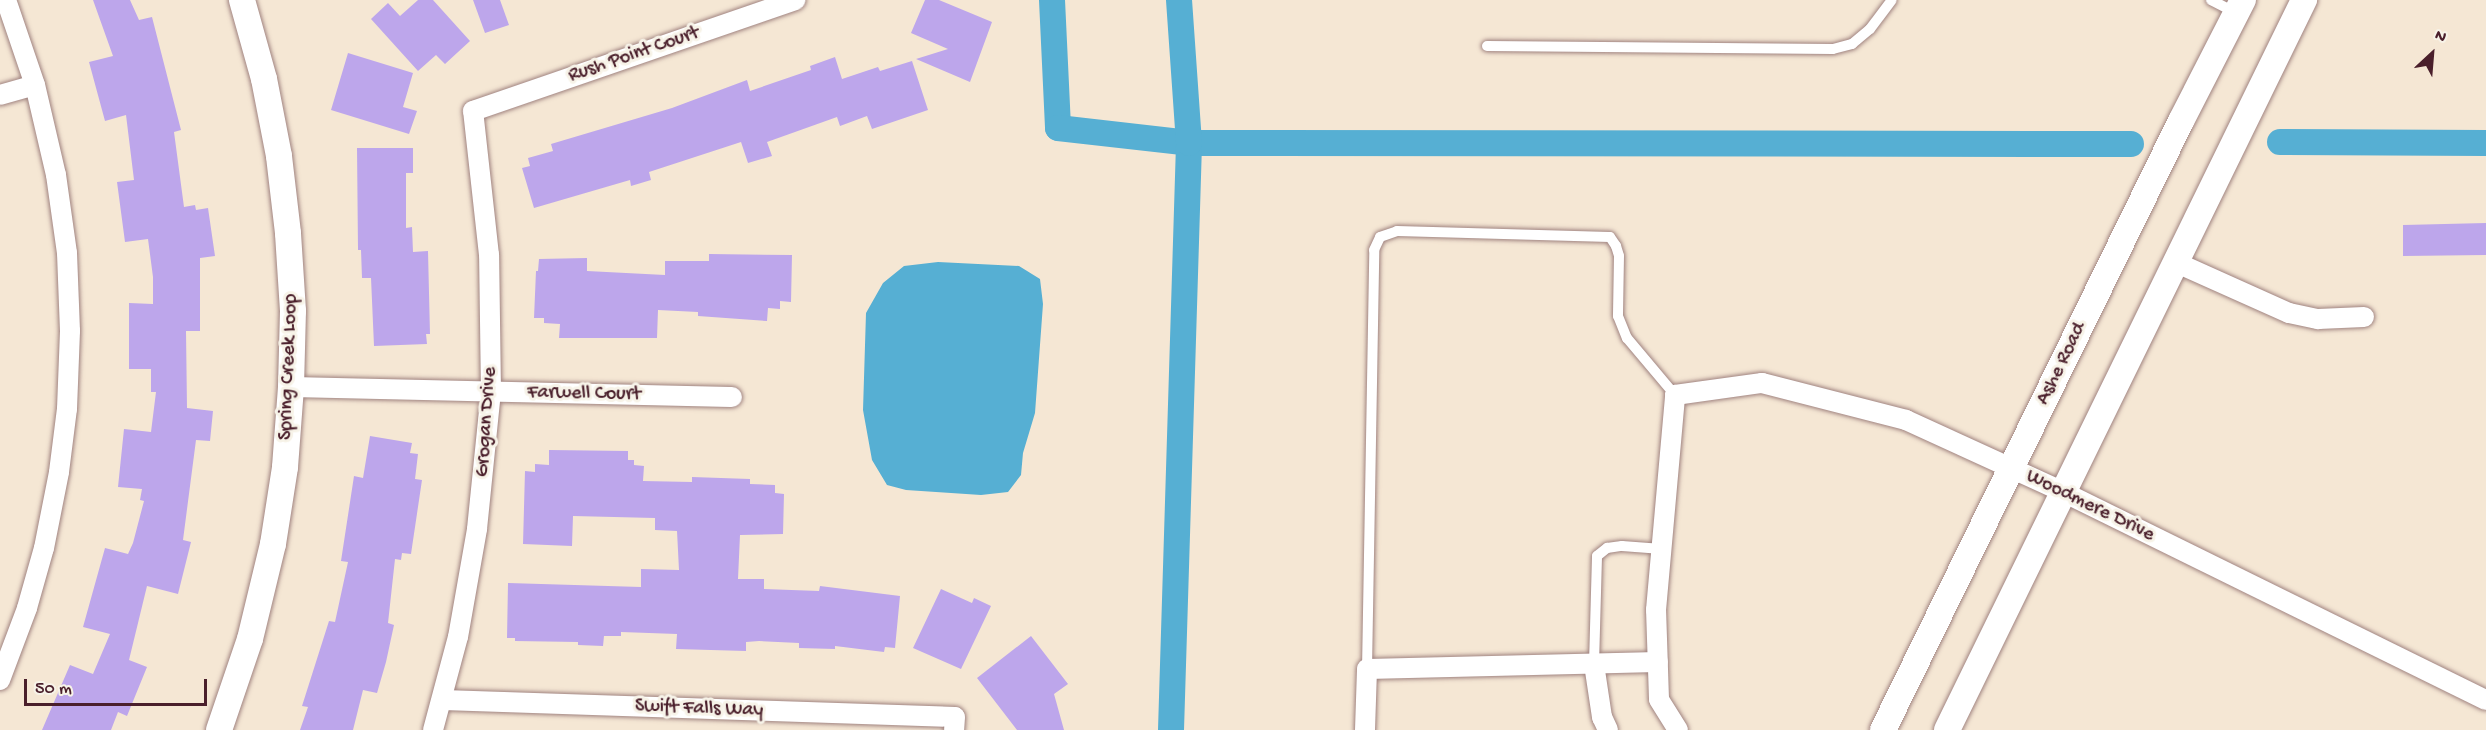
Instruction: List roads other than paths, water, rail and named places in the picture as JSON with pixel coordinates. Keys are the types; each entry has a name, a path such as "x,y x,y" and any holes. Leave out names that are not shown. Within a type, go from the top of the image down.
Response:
{"street":[{"path":"0,680 27,608 44,548 59,472 67,409 70,331 67,253 56,175 35,85 6,0"},
{"name":"Spring Creek Loop","path":"219,730 250,639 273,544 285,467 291,387 290,255 279,156 264,79 242,0"},
{"name":"Rush Point Court","path":"473,111 795,0"},
{"path":"1947,730 2304,0"},
{"name":"Ashe Road","path":"1884,730 2181,121 2240,7"},
{"path":"0,95 35,85"},
{"name":"Grogan Drive","path":"433,730 443,700 458,637 477,529 490,392 489,255 473,111"},
{"path":"2175,262 2289,314 2318,319 2364,317"},
{"name":"Woodmere Drive","path":"1674,394 1762,383 1906,420 2063,492 2486,700"},
{"name":"Farwell Court","path":"291,387 732,397"},
{"path":"1674,394 1656,610 1659,699 1678,730"},
{"path":"1365,730 1367,669 1658,662"},
{"path":"1594,664 1602,717 1608,730"},
{"name":"Swift Falls Way","path":"443,700 955,724"}],"lane":[{"path":"1486,46 1833,49 1852,44 1892,0"},
{"path":"2211,0 2240,7"},
{"path":"1367,669 1374,250 1380,237 1397,231 1610,237 1617,246 1619,256 1618,316 1627,338 1674,394"},
{"path":"1594,664 1598,556 1607,548 1662,549"}],"water":[{"path":"938,262 1019,266 1040,279 1043,304 1035,413 1023,453 1021,475 1008,492 981,495 906,490 887,485 872,460 863,410 866,313 883,283 904,266"}],"waterway":[{"path":"1052,0 1058,128 1189,143 2131,144"},
{"path":"1171,730 1189,143 1179,0"},
{"path":"2280,142 2486,143"}]}
